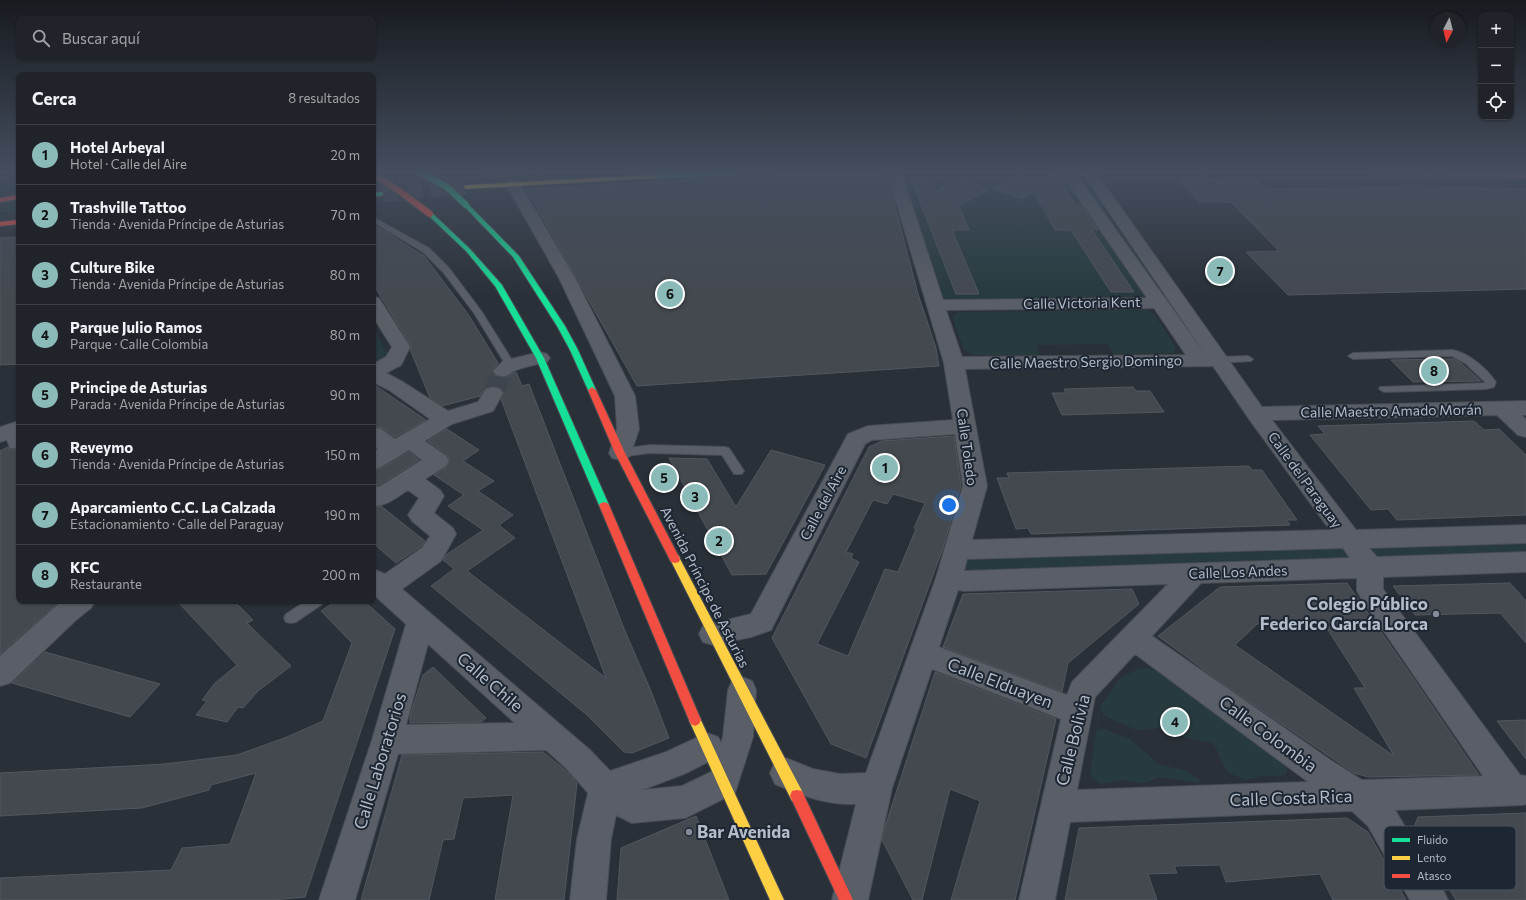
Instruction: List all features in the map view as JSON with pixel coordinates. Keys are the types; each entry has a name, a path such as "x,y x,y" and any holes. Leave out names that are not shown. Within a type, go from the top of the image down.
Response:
{"main road":[{"path":"429,213 468,250 498,285 540,358 584,457 707,747 777,900"},
{"name":"Avenida Príncipe de Asturias","path":"474,213 516,256 561,326 574,350 620,453 786,773 846,900"},
{"path":"5,223 16,216"}],"street":[{"path":"530,213 567,278 625,396 628,429 620,453"},
{"name":"Calle Toledo","path":"850,900 876,788 950,578 956,550 965,526 975,486 954,363 907,213"},
{"path":"1096,213 1158,303"},
{"name":"Calle del Paraguay","path":"1115,213 1208,360 1256,414 1370,567"},
{"name":"Calle Victoria Kent","path":"936,305 1158,303 1208,360"},
{"path":"376,307 401,347 394,361 376,371"},
{"path":"507,368 540,358"},
{"name":"Calle Maestro Sergio Domingo","path":"954,363 1208,360"},
{"path":"376,375 396,386 445,419"},
{"path":"376,460 445,419 489,400"},
{"path":"1501,408 1526,430"},
{"name":"Calle Maestro Amado Morán","path":"1256,414 1526,408"},
{"name":"Calle del Aire","path":"713,634 751,626 760,622 856,439 868,434 965,426"},
{"path":"376,435 438,461 378,498 376,496"},
{"path":"378,584 432,554 444,534 420,515 432,496 409,479"},
{"name":"Calle Los Andes","path":"956,550 1526,534"},
{"name":"Calle Los Andes","path":"950,578 965,581 1526,562"},
{"path":"1370,567 1370,591 1519,790"},
{"name":"Calle Bolivia","path":"1037,900 1082,691 1195,574"},
{"name":"Calle Chile","path":"378,584 579,760 605,788 632,807 685,802 724,782"},
{"path":"0,674 67,612 78,604"},
{"name":"Calle Laboratorios","path":"337,900 387,740 420,621"},
{"name":"Calle Colombia","path":"1134,638 1318,770 1358,795 1380,815 1386,826"},
{"name":"Calle Elduayen","path":"924,653 1077,712"},
{"path":"724,782 738,737 742,690"},
{"path":"387,740 552,736"},
{"path":"588,900 594,839 605,788 673,764 707,747"},
{"path":"786,773 812,784 840,789 876,788"},
{"name":"Calle Costa Rica","path":"1057,807 1083,804 1519,790"},
{"name":"Calle Colombia","path":"1424,890 1430,900"}],"lane":[{"path":"376,221 426,250 446,270 478,312 507,368"},
{"path":"1353,356 1453,353 1466,359 1491,382 1486,386 1384,389"},
{"path":"1208,360 1248,359"},
{"path":"620,453 650,449 725,451 738,471"},
{"path":"291,618 312,604"}],"green space":[{"path":"907,213 1113,213 1218,360 1199,360 1158,303 936,305"},
{"path":"1147,310 1155,315 1176,348 1173,353 1113,354 1108,344 1036,345 1040,355 974,355 964,350 952,316 959,312"},
{"path":"376,333 387,353 382,360 376,362"},
{"path":"1526,534 1526,562 965,581 956,550"},
{"path":"1139,668 1151,669 1167,675 1284,761 1287,767 1287,773 1281,776 1263,776 1245,780 1228,772 1212,743 1188,738 1158,728 1136,730 1107,717 1101,709 1097,731 1104,729 1130,739 1159,764 1186,771 1200,780 1198,783 1161,777 1143,783 1122,780 1100,784 1092,778 1090,773 1100,707 1118,680"}],"building":[{"path":"540,213 897,213 918,294 936,348 939,366 637,386"},
{"path":"924,213 962,213 969,230 952,230 979,294 956,294"},
{"path":"1046,213 1086,213 1098,230 1092,230 1134,292 1111,292 1071,230 1055,230"},
{"path":"1242,213 1526,213 1526,289 1288,295 1246,252 1279,251"},
{"path":"376,226 424,256 468,314 498,363 492,371 495,376 504,378 516,372 522,386 529,384 625,631 651,691 669,738 632,753 624,752 587,715 431,586 454,569 443,560 446,555 483,530 448,506 464,495 434,475 447,467 450,460 447,455 428,441 447,429 479,450 463,461 494,481 478,491 513,515 499,525 515,538 467,571 606,678 501,399 504,392 500,388 493,386 485,388 480,396 442,406 430,398 410,349 411,346 376,289"},
{"path":"16,237 16,364 0,365 0,238"},
{"path":"1454,359 1461,363 1481,381 1413,382 1391,360"},
{"path":"376,386 426,420 395,437 382,428 376,427"},
{"path":"1133,387 1136,391 1150,391 1164,412 1062,415 1052,393 1066,393 1064,389"},
{"path":"1474,421 1484,430 1499,429 1526,455 1526,515 1397,520 1388,509 1371,510 1310,435 1325,434 1318,426"},
{"path":"954,436 961,486 943,548 866,758 831,744 772,638 869,447 882,441","holes":["893,494 925,503 898,572 885,569 848,656 817,644 859,562 851,558 853,554 846,552 873,500 887,504"]},
{"path":"8,447 10,450 16,449 16,604 57,604 0,654 0,451"},
{"path":"771,450 825,465 766,574 732,575 669,458 707,459 736,507"},
{"path":"409,452 419,460 379,485 376,484 376,470"},
{"path":"1249,466 1252,470 1262,470 1297,520 1287,520 1290,525 1031,534 1028,528 1016,529 997,478 1009,478 1007,473"},
{"path":"381,506 425,541 423,545 396,563 376,546 376,507"},
{"path":"1347,583 1479,775 1368,777 1354,773 1226,686 1158,636 1220,587","holes":["1323,622 1365,688 1354,688 1394,756 1235,645 1257,624"]},
{"name":"Colegio Público Federico García Lorca","path":"1510,583 1526,601 1526,643 1500,613 1415,615 1393,586"},
{"path":"1132,589 1139,604 1068,663 1062,692 943,647 963,594"},
{"path":"180,604 237,604 253,620 247,623 291,666 258,691 243,708 238,707 227,722 196,715 207,701 202,700 215,683 237,665"},
{"path":"332,604 367,604 395,629 305,897 272,900 0,900 0,878 171,870 182,848 230,844 256,773 211,785 209,790 142,808 0,816 0,773 165,764 237,755 287,737 323,721 352,643 321,611"},
{"path":"45,652 160,684 130,717 12,683"},
{"path":"433,667 486,718 481,722 410,723 410,716 423,675"},
{"path":"935,672 1056,719 1015,900 951,900 980,801 950,789 922,900 913,900 882,840"},
{"path":"1526,720 1526,759 1497,721"},
{"path":"543,752 569,773 577,783 564,900 495,900 513,795 463,798 454,839 443,840 429,900 361,900 402,755"},
{"path":"1526,813 1526,900 1456,900 1450,890 1516,890 1516,826 1415,826 1418,817"},
{"path":"696,816 729,900 617,900 621,848"},
{"path":"1347,818 1368,832 1384,861 1384,890 1400,890 1406,900 1333,900 1320,874 1226,882 1220,865 1174,866 1177,873 1148,874 1157,900 1065,900 1079,828"}],"tunnel":[{"path":"493,393 503,371"}],"traffic: fast":[{"path":"474,213 516,256 561,326 574,350 592,390"},
{"path":"430,214 468,250 498,285 540,358 604,505"}],"traffic: slow":[{"path":"675,559 797,796"},
{"path":"695,720 777,900"}],"traffic: jam":[{"path":"0,224 16,222"},
{"path":"592,390 620,453 675,559"},
{"path":"604,505 695,720"},
{"path":"797,796 846,900"}],"place":[{"name":"Aparcamiento C.C. La Calzada","path":"1220,271"},
{"name":"Reveymo","path":"670,294"},
{"name":"KFC","path":"1434,371"},
{"name":"Hotel Arbeyal","path":"885,468"},
{"name":"Principe de Asturias","path":"664,478"},
{"name":"Culture Bike","path":"695,497"},
{"name":"Trashville Tattoo","path":"719,541"},
{"name":"Colegio Público Federico García Lorca","path":"1436,614"},
{"name":"Parque Julio Ramos","path":"1175,722"},
{"name":"Bar Avenida","path":"689,832"}]}
